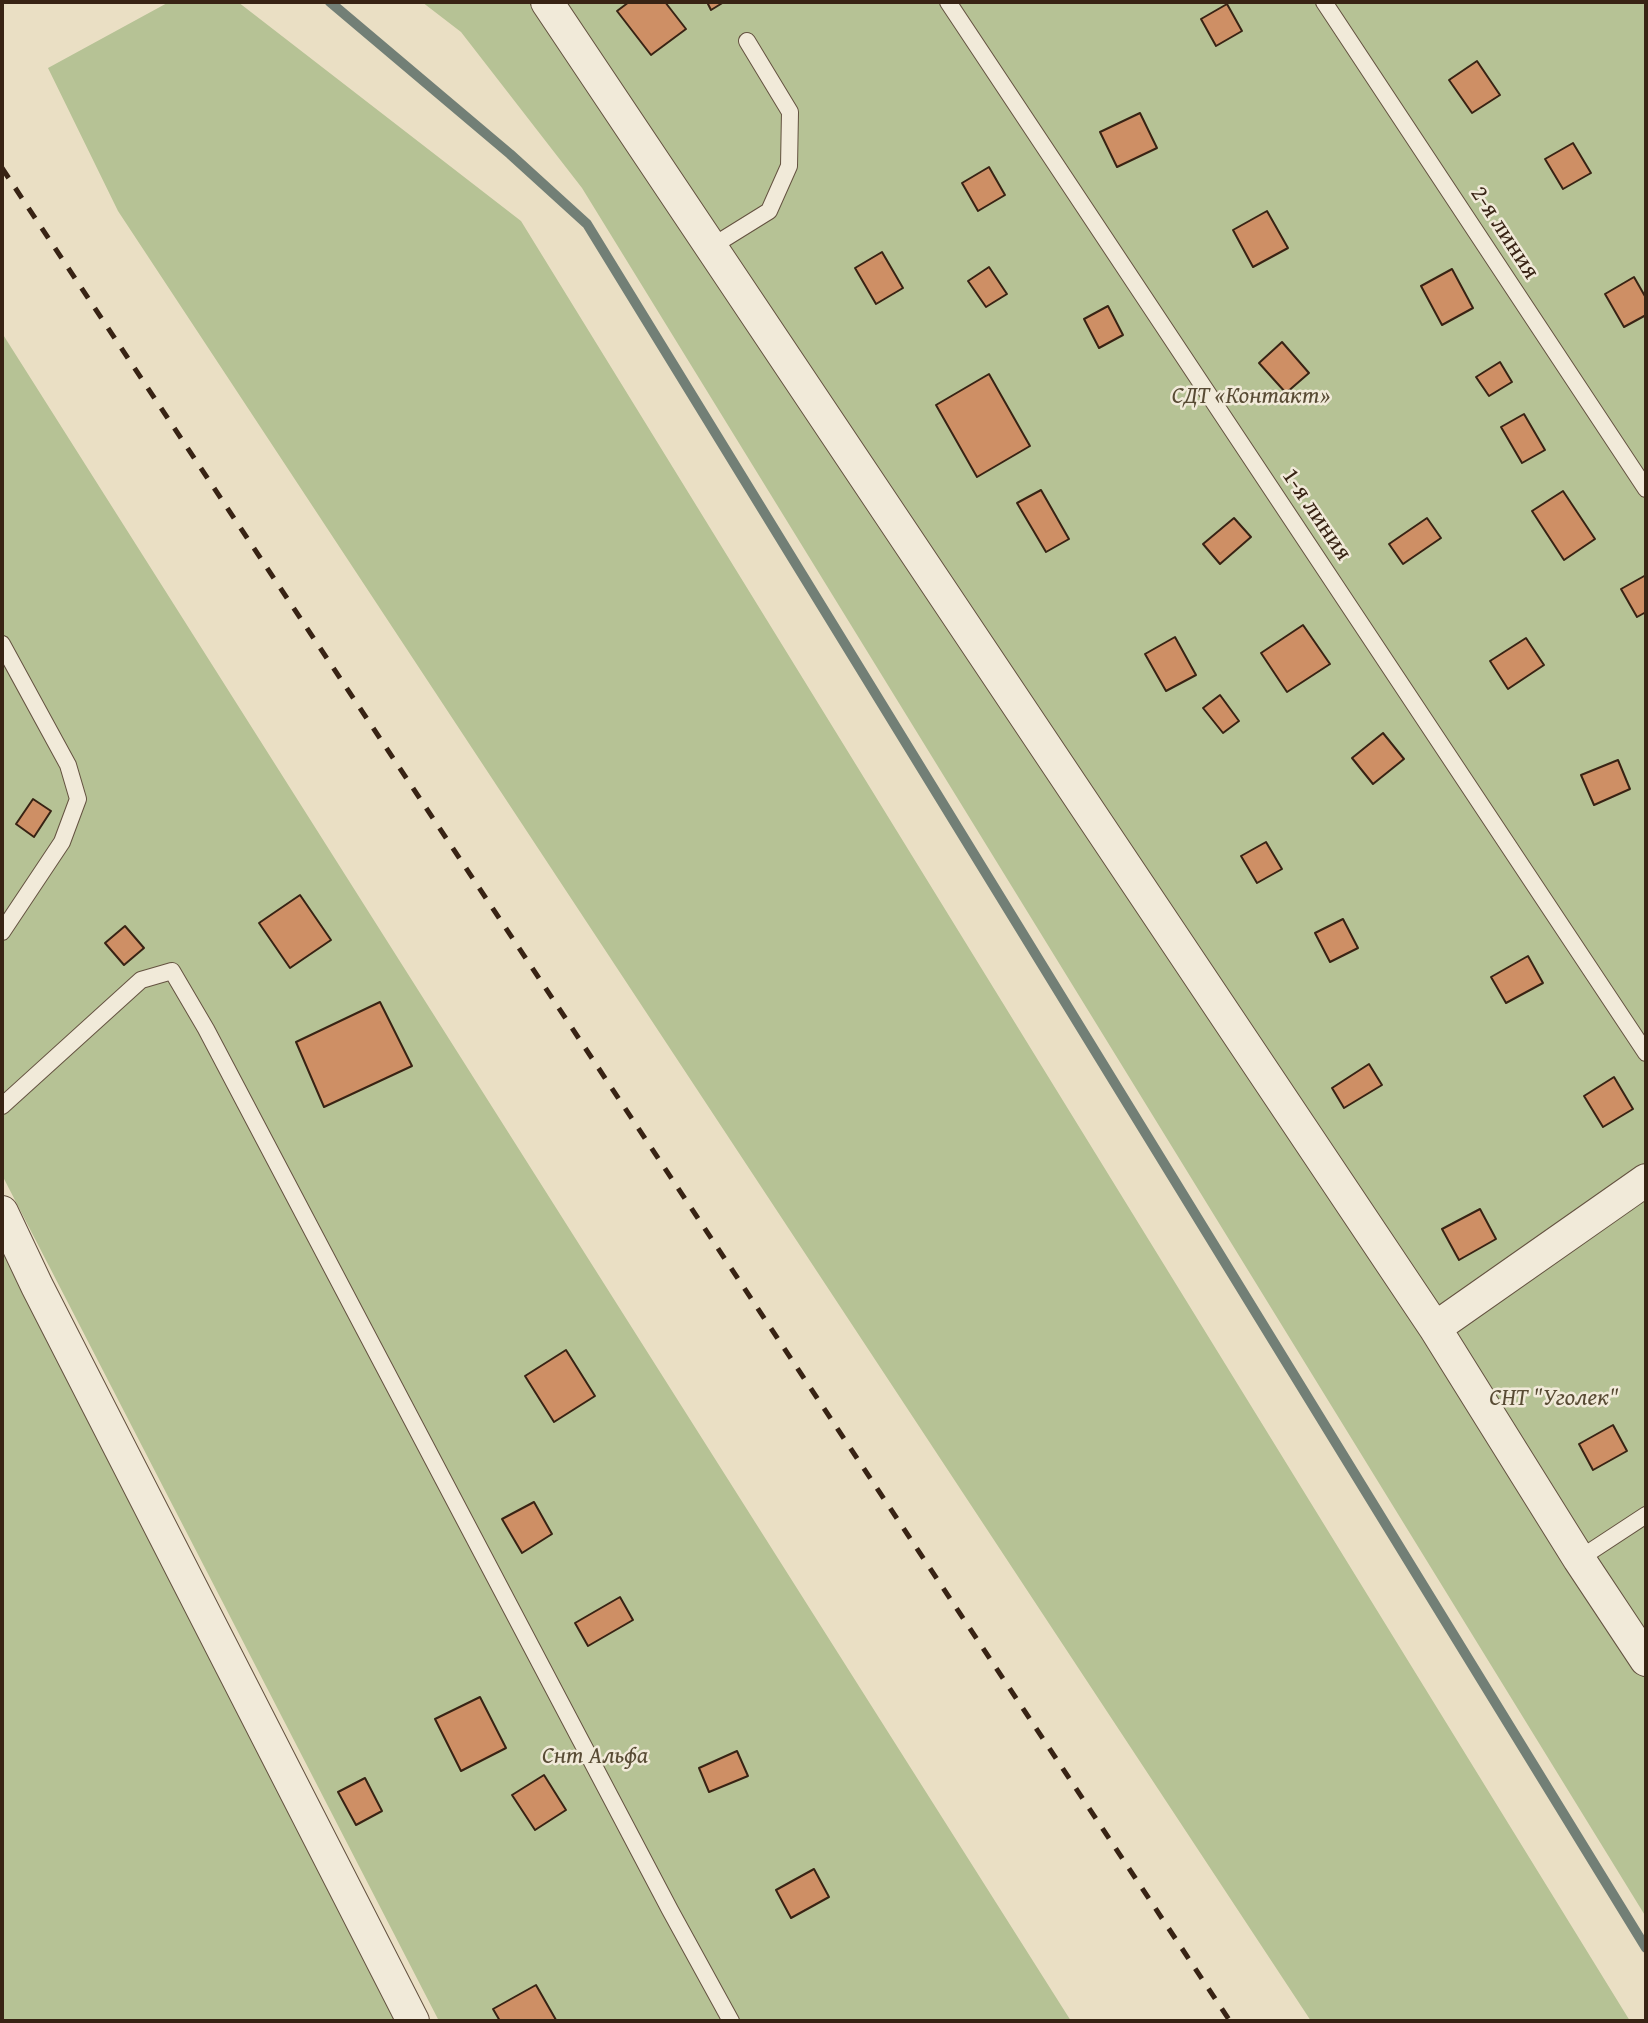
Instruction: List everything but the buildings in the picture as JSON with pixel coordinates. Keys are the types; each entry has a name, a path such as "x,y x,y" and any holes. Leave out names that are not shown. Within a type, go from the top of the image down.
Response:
{"street":[{"path":"547,2 1435,1328 1579,1559 1646,1660"},
{"path":"1435,1328 1646,1180"},
{"path":"2,1212 49,1311 412,2021"}],"lane":[{"name":"1-я линия","path":"948,2 1646,1053"},
{"name":"2-я линия","path":"1324,2 1646,489"},
{"path":"712,247 769,211 789,166 790,112 747,41"},
{"path":"2,644 68,765 78,799 62,842 2,932"},
{"path":"2,1106 141,980 172,971 213,1042 670,1910 732,2021"},
{"path":"1579,1559 1646,1515"}],"green space":[{"path":"169,2 238,2 521,221 1630,2021 1311,2021 118,211 48,68"},
{"name":"СДТ «Контакт»","path":"422,2 1646,2 1646,1917 582,188 461,32"},
{"name":"Снт Альфа","path":"2,333 1071,2021 439,2021 2,1175"},
{"path":"2,1247 397,2021 2,2021"}],"waterway":[{"path":"330,2 510,154 587,224 1646,1948"}],"railway":[{"path":"2,168 1230,2021"}],"park label":[{"name":"СНТ \"Уголек\"","path":"1554,1399"}]}
